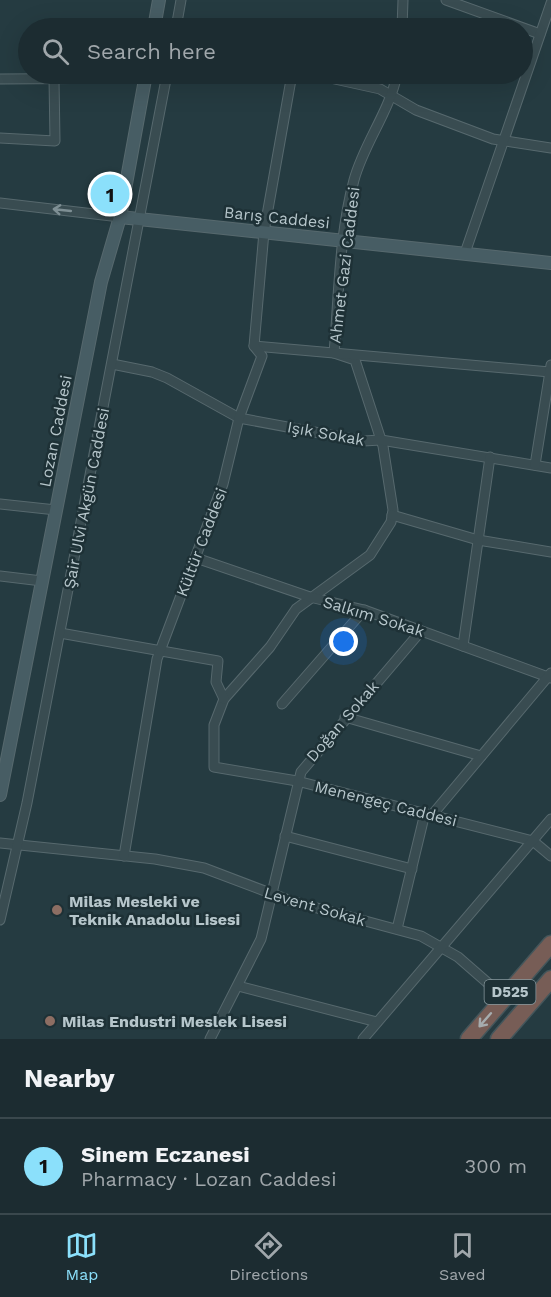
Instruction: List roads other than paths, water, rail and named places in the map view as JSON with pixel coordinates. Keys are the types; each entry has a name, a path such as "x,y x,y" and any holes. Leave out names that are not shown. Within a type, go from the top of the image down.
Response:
{"highway":[{"name":"D525","path":"469,1039 551,944"},
{"name":"D525","path":"499,1039 551,979"}],"street":[{"path":"156,18 159,0"},
{"path":"178,18 181,0"},
{"path":"402,18 403,0"},
{"path":"446,0 496,18"},
{"path":"533,54 551,3"},
{"path":"533,31 540,34"},
{"path":"0,79 18,79"},
{"path":"0,138 55,141 54,84"},
{"name":"Lozan Caddesi","path":"0,795 101,282 120,217 144,84"},
{"name":"Şair Ulvi Akgün Caddesi","path":"0,920 60,633 165,84"},
{"name":"Kültür Caddesi","path":"124,856 148,706 161,649 223,484 239,418 262,356 254,346 264,232 290,84"},
{"path":"357,84 380,89 426,114 503,142 551,148"},
{"name":"Ahmet Gazi Caddesi","path":"214,767 214,725 224,699 270,647 296,609 370,555 387,532 392,515 392,499 381,440 355,360 334,353 344,240 358,167 392,95 395,84"},
{"path":"465,253 523,84"},
{"name":"Barış Caddesi","path":"0,203 551,263"},
{"path":"254,346 550,369 535,465"},
{"name":"Işık Sokak","path":"112,364 160,375 239,418 368,441 381,440 551,468"},
{"path":"463,646 490,457"},
{"path":"0,504 56,510"},
{"path":"392,515 478,540 551,552"},
{"name":"Salkım Sokak","path":"196,558 310,597 364,610 550,676"},
{"path":"0,576 42,581"},
{"path":"282,704 364,610"},
{"name":"Doğan Sokak","path":"210,1039 261,939 297,781 308,761 421,631"},
{"path":"60,633 161,649 218,661 216,682 224,699"},
{"path":"397,929 428,814 550,676"},
{"path":"345,717 481,756"},
{"name":"Menengeç Caddesi","path":"214,767 297,781 533,841 551,856"},
{"path":"363,1039 551,819"},
{"path":"285,837 412,869"},
{"name":"Levent Sokak","path":"0,843 194,866 272,895 397,929 442,946 505,998"},
{"path":"238,986 377,1022"}],"place":[{"name":"Sinem Eczanesi","path":"110,194"},
{"name":"Milas Mesleki ve Teknik Anadolu Lisesi","path":"57,910"},
{"name":"Milas Endustri Meslek Lisesi","path":"50,1021"}]}
